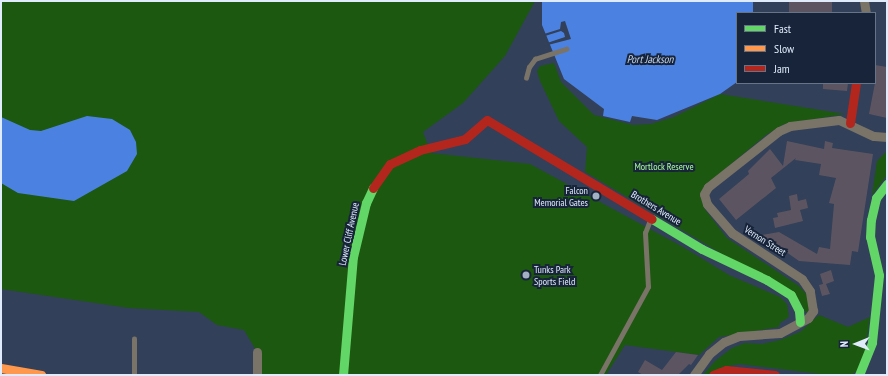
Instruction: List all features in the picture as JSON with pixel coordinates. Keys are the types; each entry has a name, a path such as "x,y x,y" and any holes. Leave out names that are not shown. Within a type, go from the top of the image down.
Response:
{"street":[{"path":"864,1 866,12"},
{"path":"856,84 850,123 874,136 887,137"},
{"name":"Brothers Avenue","path":"487,120 702,249 767,280 791,295 799,311 800,322"},
{"name":"Lower Cliff Avenue","path":"343,375 353,257 366,203 377,180 390,164 420,150 465,139 487,120"},
{"name":"Vernon Street","path":"694,375 709,354 724,342 739,336 780,333 800,322 813,311 810,291 797,276 732,233 707,204 704,194 719,178 779,130 790,126 839,120 850,123"},
{"path":"859,375 872,342 878,275 870,237 871,220 876,198 887,184"},
{"path":"256,375 257,352"},
{"path":"1,368 41,375"},
{"path":"713,375 726,370 775,375"}],"lane":[{"path":"526,78 529,67 535,59 566,49"},
{"path":"600,375 648,287 645,233 650,218"},
{"path":"134,339 134,375"}],"green space":[{"path":"1,1 535,1 505,56 463,103 423,132 431,153 530,164 683,247 729,275 780,297 787,304 789,317 780,323 779,327 719,337 699,355 625,345 606,375 257,375 257,352 244,330 217,325 199,312 129,308 1,289"},
{"name":"Mortlock Reserve","path":"554,63 561,82 594,115 633,125 651,124 674,117 720,94 845,114 784,124 766,135 709,182 700,194 704,208 727,238 799,286 807,295 810,309 806,313 799,300 585,172 587,147 559,121 540,81 537,71 540,66"},
{"path":"887,151 887,175 872,195 877,161"},
{"path":"819,315 848,327 870,317 864,356 858,370 851,375 828,375 740,364 722,367 713,375 703,375 715,361 732,348 745,343 762,344 780,340 800,332"}],"water":[{"name":"Port Jackson","path":"542,1 753,1 753,12 736,12 736,83 720,94 657,120 632,116 630,122 603,116 604,109 564,79 542,25"},
{"path":"87,116 112,119 130,130 136,142 137,154 127,171 74,201 18,193 1,183 1,117 30,130 41,131"}],"pier":[{"path":"565,21 571,39 548,45 547,43 565,37 564,33 561,31 545,36 544,34 560,29 561,22"}],"building":[{"path":"789,1 832,1 832,12 789,12"},
{"path":"876,65 887,67 887,118 869,114 876,84"},
{"path":"823,84 848,84 847,91 823,89"},
{"path":"787,141 824,149 825,141 833,143 832,148 873,154 858,252 852,251 850,265 799,261 762,235 779,232 817,254 819,247 830,249 834,204 829,203 836,178 819,175 821,164 795,160 796,158 771,178 776,188 736,220 719,199 749,174 748,171 770,149 783,166"},
{"path":"797,194 798,201 806,199 808,208 800,210 803,221 775,228 773,218 778,217 777,213 791,210 789,196"},
{"path":"831,270 834,281 826,284 830,294 822,296 819,285 823,284 820,274"},
{"path":"676,352 698,355 691,365 689,364 678,375 643,375 638,372 645,360 662,370"}],"traffic: fast":[{"path":"859,375 872,342 879,275 870,237 871,220 876,198 887,184"},
{"path":"343,375 353,257 366,203 373,188"},
{"path":"652,219 702,249 767,280 791,295 799,311 800,322"}],"traffic: slow":[{"path":"1,368 41,375"}],"traffic: jam":[{"path":"850,123 856,84"},
{"path":"373,188 390,164 420,150 465,139 487,120 652,219"},
{"path":"713,375 726,370 775,375"}],"place":[{"name":"Falcon Memorial Gates","path":"596,196"},
{"name":"Tunks Park Sports Field","path":"526,275"}]}
